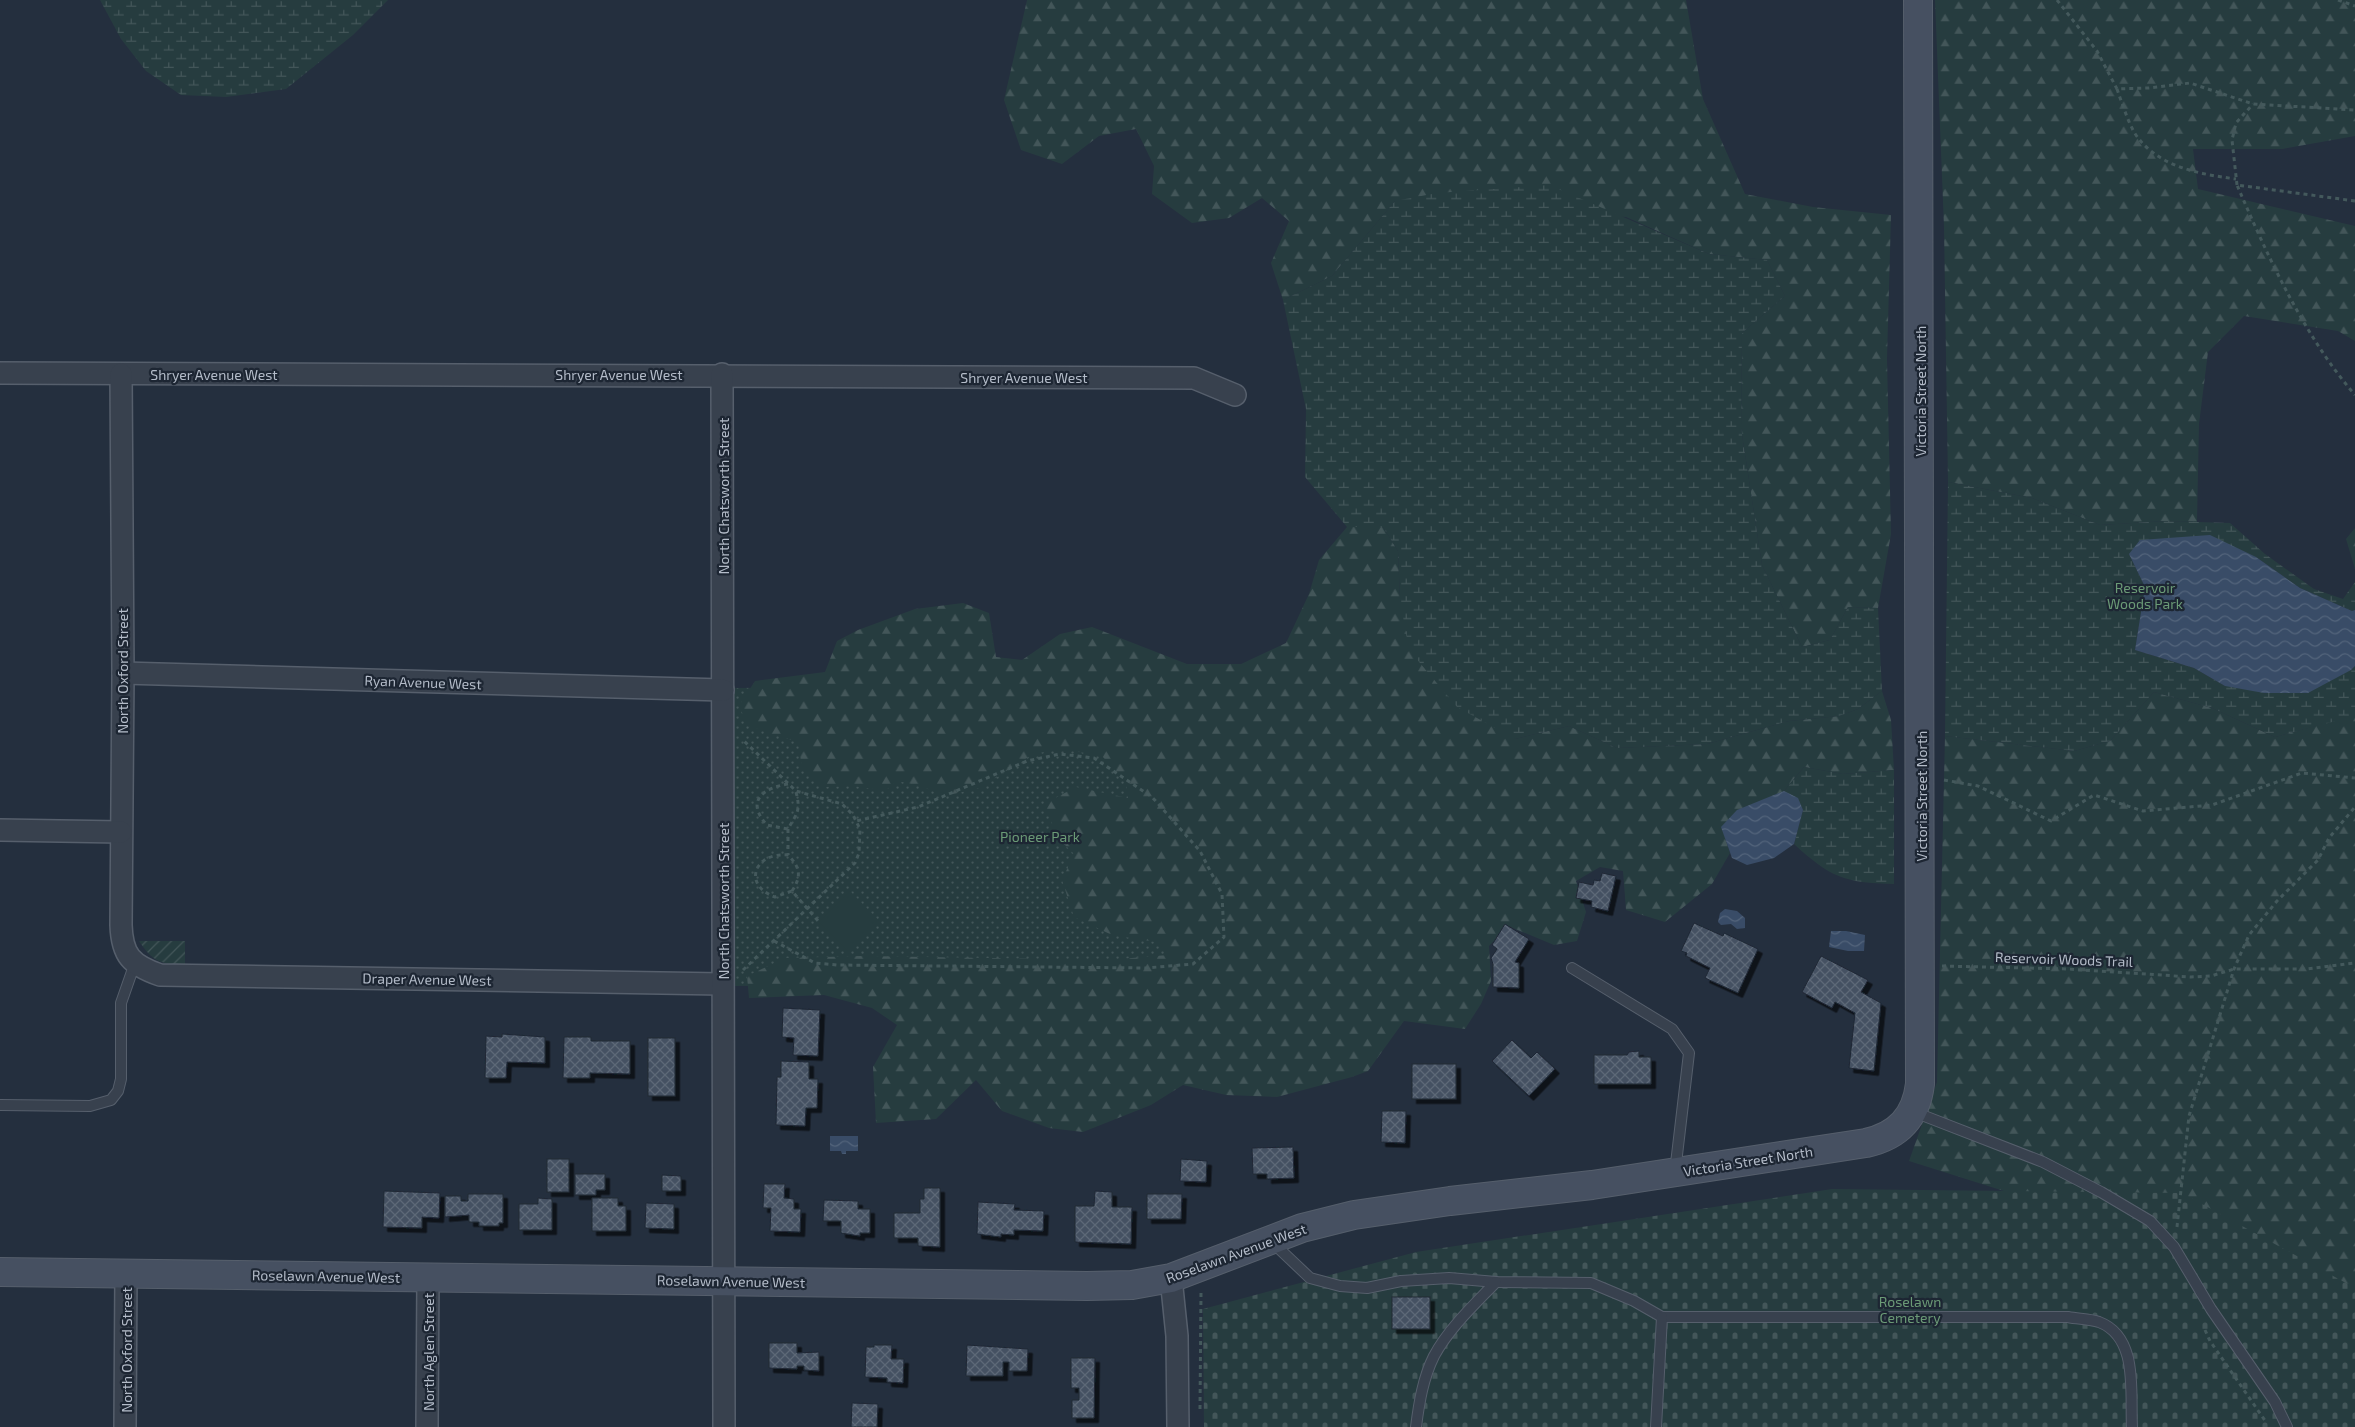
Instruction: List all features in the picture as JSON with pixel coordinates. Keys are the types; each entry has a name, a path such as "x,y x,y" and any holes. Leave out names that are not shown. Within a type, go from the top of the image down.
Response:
{"street":[{"name":"Victoria Street North","path":"1450,1201 1592,1185 1880,1140 1893,1133 1913,1112 1920,1084 1921,963 1918,0"},
{"name":"Shryer Avenue West","path":"0,373 722,374 1194,378 1235,394"},
{"name":"North Oxford Street","path":"121,374 123,673 121,941 127,956 135,963"},
{"name":"North Chatsworth Street","path":"722,374 724,1427"},
{"name":"Ryan Avenue West","path":"123,673 723,690"},
{"path":"0,830 121,832"},
{"name":"Draper Avenue West","path":"135,963 160,975 722,979"},
{"name":"Roselawn Avenue West","path":"0,1272 126,1272 1087,1286 1132,1285 1171,1278 1302,1228 1354,1216 1450,1201"},
{"name":"North Oxford Street","path":"125,1427 126,1272"},
{"name":"North Aglen Street","path":"427,1427 428,1277"},
{"path":"1171,1278 1177,1336 1178,1427"}],"lane":[{"path":"0,1106 90,1106 111,1100 118,1091 121,1079 120,1003 135,963"},
{"path":"1572,968 1672,1029 1689,1053 1674,1173"},
{"path":"1913,1112 2043,1162 2101,1192 2150,1222 2174,1248 2212,1309 2275,1402 2287,1427"},
{"path":"1270,1240 1310,1278 1340,1286 1367,1288 1401,1282 1449,1278 1496,1282 1591,1283 1634,1300 1662,1317 2068,1317 2100,1322 2119,1337 2129,1358 2132,1427"},
{"path":"1416,1427 1420,1395 1434,1356 1464,1316 1496,1282"},
{"path":"1656,1427 1662,1317"}],"path":[{"path":"2057,0 2097,51 2117,89 2135,133 2158,157 2189,171 2236,179"},
{"path":"2338,0 2355,6"},
{"path":"2117,89 2149,88 2190,83 2253,104 2355,110"},
{"path":"2253,104 2236,123 2232,140 2232,156 2237,185 2270,261 2335,372 2355,395"},
{"path":"2237,185 2355,201"},
{"path":"722,979 738,974 855,863 859,852 860,829 842,804 796,792 785,779 736,734 723,734"},
{"path":"774,941 815,963 837,965 1146,968 1193,964 1224,937 1222,894 1200,851 1152,797 1094,758 1060,754 1026,762 918,807 856,821"},
{"path":"1944,780 1978,786 2050,821 2094,796 2143,811 2212,806 2302,773 2355,778"},
{"path":"788,784 766,790 758,802 758,812 767,826 788,829"},
{"path":"788,854 767,856 759,864 756,872 757,881 768,894 775,896 792,891 798,879 797,864 788,854 788,829 796,818 799,809 796,792"},
{"path":"2174,1248 2190,1116 2234,969 2249,935 2277,900 2318,860 2329,838 2355,806"},
{"path":"792,891 819,922"},
{"name":"Reservoir Woods Trail","path":"1936,966 2068,969 2191,977 2211,976 2234,969 2307,969 2355,963"},
{"path":"1200,1417 1201,1292"},
{"path":"2203,1324 2210,1341 2269,1427"}],"green space":[{"path":"100,0 388,0 353,35 286,89 226,97 181,95 146,71 121,39"},
{"path":"1027,0 1686,0 1703,99 1745,194 1813,207 1891,215 1887,359 1891,534 1878,608 1848,607 1830,640 1802,647 1762,565 1741,428 1742,333 1785,296 1767,260 1709,254 1626,217 1395,201 1332,276 1283,300 1271,263 1289,221 1262,198 1229,218 1192,223 1152,194 1154,166 1136,129 1099,136 1062,164 1021,150 1004,100"},
{"path":"1935,0 2355,0 2355,136 2282,149 2193,149 2198,189 2355,226 2355,341 2338,331 2244,316 2208,352 2199,424 2197,522 2166,521 2100,525 2032,498 1948,482 1944,227"},
{"path":"1549,185 1709,254 1767,260 1785,296 1742,333 1741,428 1762,565 1802,647 1830,640 1848,607 1878,608 1882,691 1858,709 1839,716 1789,721 1707,744 1617,748 1569,726 1515,739 1457,707 1409,650 1400,600 1398,551 1383,527 1347,527 1305,477 1306,409 1283,300 1332,276 1395,201 1437,193"},
{"path":"1948,482 2032,498 2100,525 2166,521 2230,523 2265,554 2314,589 2343,599 2355,582 2355,610 2352,611 2300,588 2256,557 2129,554 2145,587 2135,650 2194,668 2225,686 2351,670 2355,666 2355,716 2275,737 2212,708 2154,692 2110,741 2074,751 1945,736"},
{"path":"1347,527 1383,527 1398,551 1400,600 1515,739 1569,726 1617,748 1707,744 1789,721 1839,716 1858,709 1882,691 1891,720 1894,770 1843,774 1804,767 1784,791 1765,800 1725,838 1730,853 1712,884 1665,922 1626,910 1623,871 1600,867 1576,881 1586,912 1577,941 1554,945 1508,926 1489,946 1491,981 1481,1004 1465,1029 1404,1021 1368,1071 1277,1097 1226,1095 1183,1085 1151,1105 1083,1132 1049,1128 1002,1111 976,1080 936,1119 876,1123 873,1067 897,1025 872,1008 824,995 749,998 747,976 785,958 863,956 1108,960 1168,955 1156,942 1112,935 1074,917 1062,880 1074,854 1058,838 1044,804 1076,787 1128,798 1126,782 1102,756 1062,749 1033,754 980,788 944,796 921,786 897,781 885,791 854,786 823,787 802,768 798,742 745,725 740,704 755,681 825,672 837,641 858,630 915,609 963,603 989,613 996,657 1022,660 1060,634 1092,627 1187,664 1241,664 1286,643 1309,594 1319,560"},
{"path":"2355,528 2355,569 2346,539"},
{"name":"Pioneer Park","path":"1346,685 1347,983 734,986 733,688"},
{"path":"2154,692 2212,708 2275,737 2355,715 2355,1345 2061,1209 1909,1161 1937,1082 1945,736 2074,751 2110,741"},
{"path":"1804,767 1843,774 1894,770 1894,884 1862,882 1839,876 1818,864 1794,844 1803,810 1784,791"},
{"path":"850,891 879,921 848,951 819,922"},
{"path":"139,941 185,941 185,965 158,961 153,958"},
{"name":"Roselawn Cemetery","path":"1832,1189 2182,1193 2355,1288 2355,1427 1204,1427 1203,1309 1416,1252"}],"water":[{"path":"2210,535 2256,557 2300,588 2352,611 2355,610 2355,666 2308,693 2264,693 2225,686 2194,668 2135,650 2145,587 2129,554 2140,540"},
{"path":"1784,791 1798,798 1803,810 1794,844 1774,858 1747,865 1732,858 1721,827 1737,810"},
{"path":"1725,909 1737,911 1745,918 1745,928 1737,929 1731,924 1721,925 1718,922 1720,913"},
{"path":"1831,931 1846,931 1865,935 1864,951 1848,951 1829,947"},
{"path":"830,1136 858,1136 858,1151 846,1151 846,1154 842,1154 841,1151 830,1151"}],"building":[{"path":"1602,873 1616,876 1608,911 1591,907 1592,901 1576,898 1579,882 1593,885 1594,880 1600,881"},
{"path":"1694,923 1723,936 1724,933 1758,949 1738,993 1705,978 1710,968 1686,956 1687,953 1681,951"},
{"path":"1505,924 1529,939 1515,962 1519,963 1519,988 1493,987 1493,964 1491,958 1497,949 1492,945"},
{"path":"1821,956 1868,980 1861,992 1881,1003 1874,1071 1849,1068 1855,1013 1835,1002 1832,1008 1802,992"},
{"path":"783,1008 820,1010 818,1056 793,1055 794,1038 782,1037"},
{"path":"502,1034 545,1037 545,1063 507,1062 506,1078 485,1078 486,1036 502,1037"},
{"path":"564,1037 591,1037 591,1041 630,1041 630,1074 590,1073 590,1078 563,1078"},
{"path":"648,1038 675,1038 675,1096 648,1096"},
{"path":"1512,1040 1531,1058 1537,1052 1555,1069 1529,1096 1492,1061"},
{"path":"1639,1051 1639,1057 1651,1057 1651,1084 1594,1084 1594,1055 1627,1055 1629,1052"},
{"path":"781,1061 809,1062 809,1079 818,1079 817,1108 806,1108 805,1126 776,1125 777,1077 781,1077"},
{"path":"1412,1064 1456,1064 1456,1099 1412,1099"},
{"path":"1382,1111 1406,1111 1405,1143 1381,1142"},
{"path":"1293,1147 1294,1178 1267,1179 1267,1174 1253,1174 1252,1148"},
{"path":"547,1159 569,1159 569,1192 547,1192"},
{"path":"1181,1159 1207,1161 1206,1182 1180,1181"},
{"path":"575,1174 605,1174 605,1190 596,1190 596,1195 575,1195"},
{"path":"662,1175 681,1176 681,1191 662,1191"},
{"path":"764,1184 785,1184 784,1198 794,1199 794,1209 801,1209 800,1232 770,1231 771,1208 763,1208"},
{"path":"924,1188 940,1188 940,1247 918,1246 918,1238 894,1238 894,1213 920,1213 920,1199 924,1199"},
{"path":"384,1191 440,1193 439,1218 422,1217 422,1228 383,1227"},
{"path":"1095,1191 1112,1192 1112,1207 1132,1207 1131,1244 1075,1242 1075,1206 1094,1206"},
{"path":"468,1194 503,1194 503,1223 499,1223 499,1226 479,1226 479,1222 469,1222 469,1215 445,1217 445,1196 461,1196 461,1201 468,1201"},
{"path":"1147,1194 1182,1194 1181,1219 1147,1219"},
{"path":"538,1198 552,1199 552,1230 519,1230 519,1204 538,1204"},
{"path":"592,1198 618,1198 618,1206 626,1206 626,1231 592,1231"},
{"path":"824,1200 858,1201 858,1209 870,1209 870,1233 860,1233 860,1236 841,1233 841,1221 823,1221"},
{"path":"978,1202 1015,1204 1014,1210 1044,1211 1043,1231 1014,1230 1014,1235 1001,1234 1001,1237 977,1234"},
{"path":"646,1203 674,1204 674,1229 645,1228"},
{"path":"1392,1297 1430,1297 1430,1329 1392,1329"},
{"path":"769,1343 797,1343 797,1353 819,1352 819,1371 804,1370 804,1366 797,1366 797,1369 769,1368"},
{"path":"874,1345 892,1345 891,1359 904,1359 903,1383 887,1382 887,1378 865,1377 866,1347 874,1347"},
{"path":"967,1345 1028,1349 1027,1371 1009,1371 1009,1362 1003,1362 1003,1376 966,1376"},
{"path":"1071,1358 1095,1358 1094,1418 1072,1418 1072,1400 1079,1400 1079,1388 1071,1388"},
{"path":"852,1403 878,1404 877,1427 851,1427"}],"park label":[{"name":"Reservoir Woods Park","path":"2145,596"}]}
